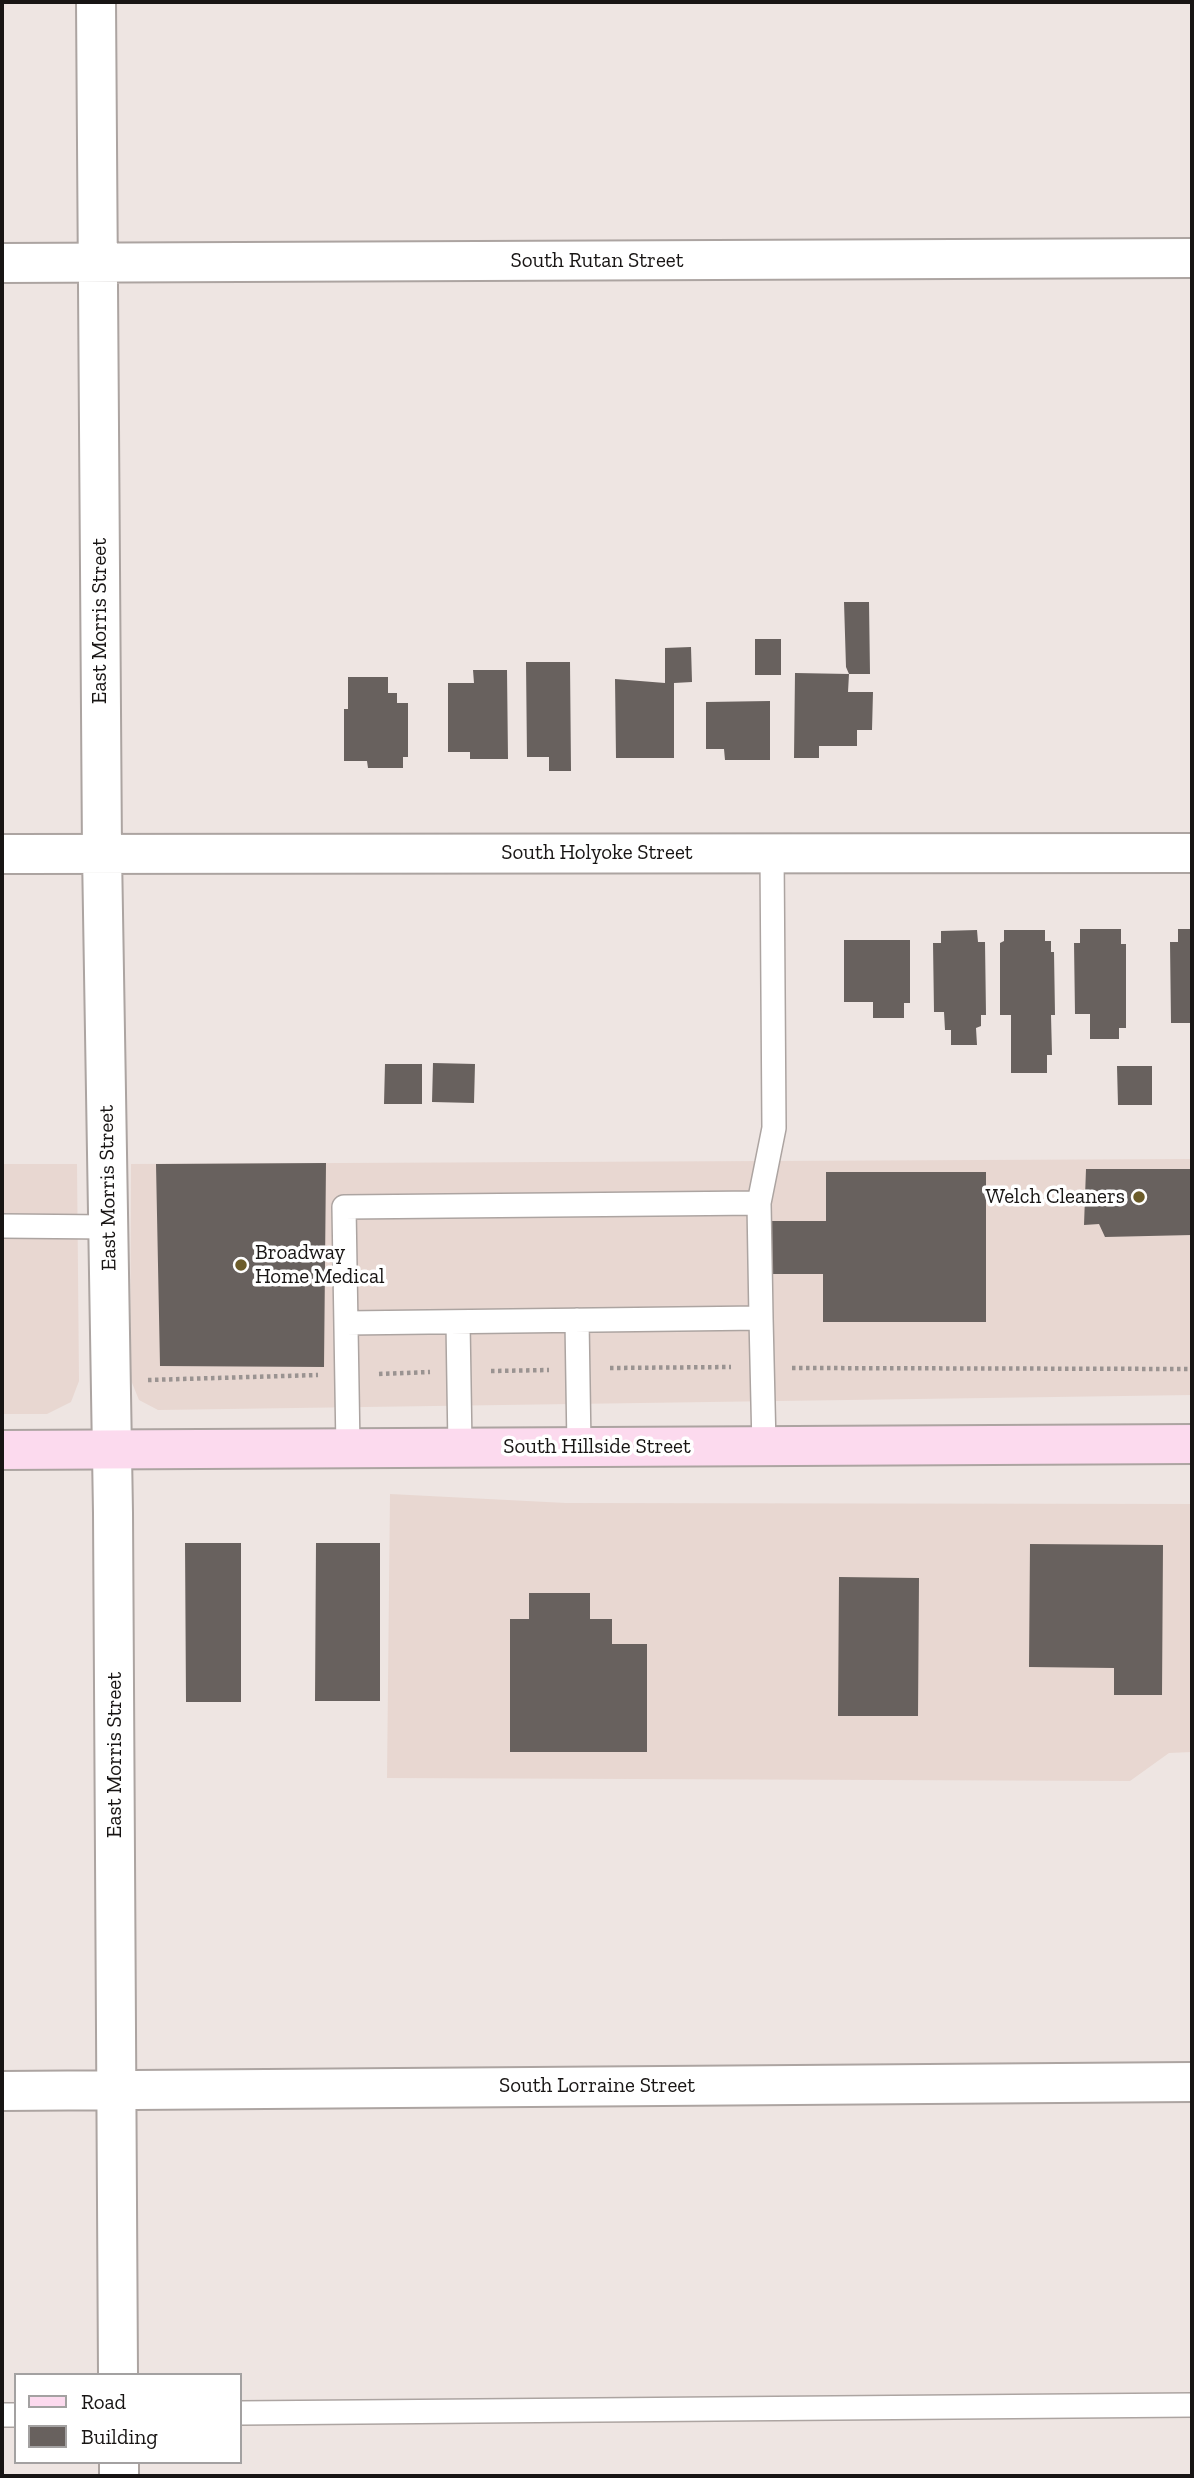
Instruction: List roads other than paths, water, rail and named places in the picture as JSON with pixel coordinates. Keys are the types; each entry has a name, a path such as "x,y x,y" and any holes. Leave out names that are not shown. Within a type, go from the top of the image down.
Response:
{"main road":[{"name":"South Hillside Street","path":"2,1450 1192,1444"}],"street":[{"name":"East Morris Street","path":"96,2 102,853 113,1449 118,2373"},
{"name":"South Rutan Street","path":"2,264 1192,258"},
{"name":"South Holyoke Street","path":"2,854 1192,853"},
{"name":"South Lorraine Street","path":"2,2091 1192,2082"}],"lane":[{"path":"764,1446 759,1203 774,1128 772,853"},
{"path":"348,1448 345,1207 759,1203"},
{"path":"2,1226 109,1227"},
{"path":"346,1323 761,1318"},
{"path":"577,1320 579,1447"},
{"path":"458,1322 460,1447"},
{"path":"242,2413 1192,2405"}],"place":[{"name":"Welch Cleaners","path":"1139,1197"},
{"name":"Broadway Home Medical","path":"241,1265"}]}
